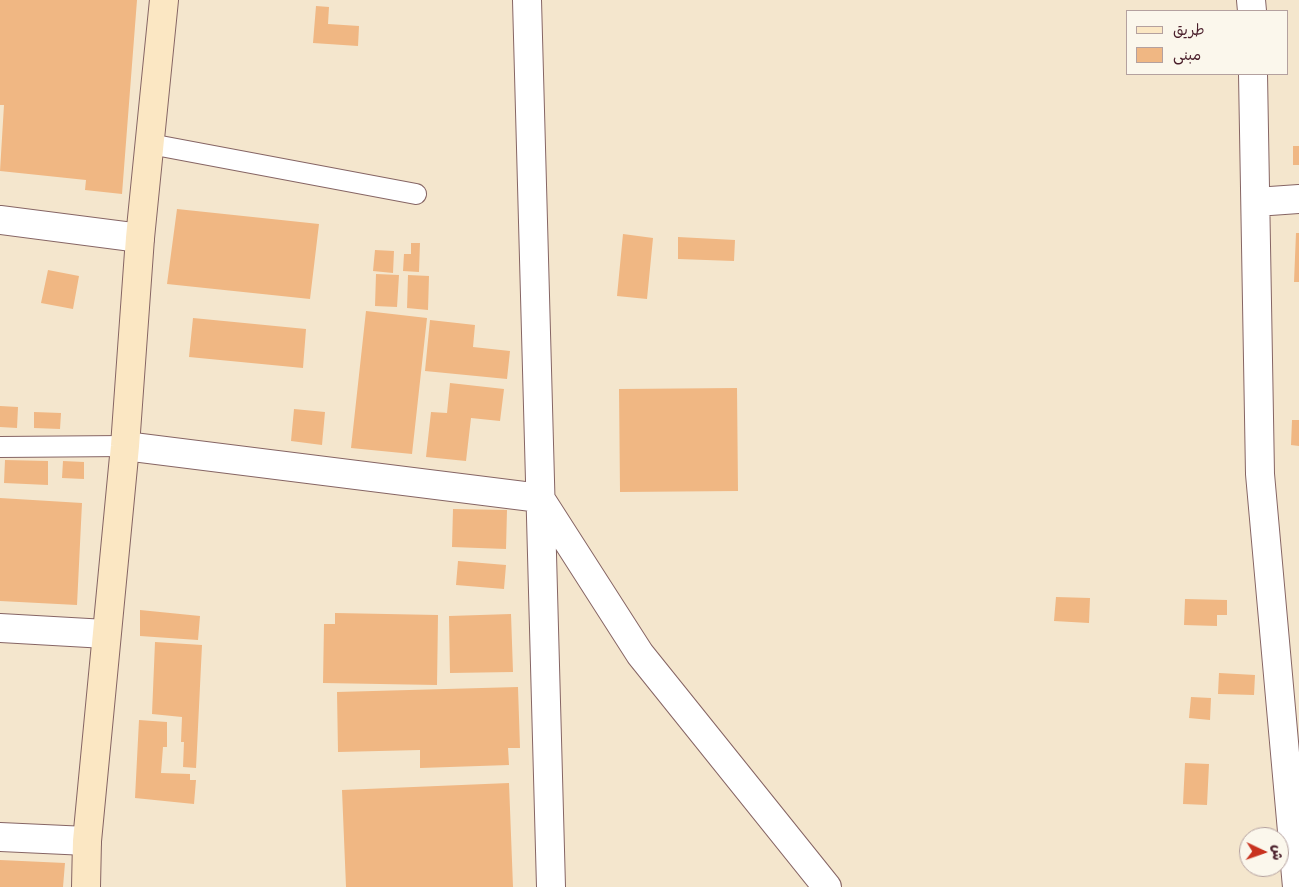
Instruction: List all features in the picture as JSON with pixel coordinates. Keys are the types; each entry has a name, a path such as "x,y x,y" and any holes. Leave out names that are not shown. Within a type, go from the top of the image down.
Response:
{"street":[{"path":"86,887 87,841 125,446 140,238 164,0"},
{"path":"527,0 551,887"},
{"path":"1253,75 1260,474 1297,887"},
{"path":"1256,202 1299,199"},
{"path":"0,220 140,238"},
{"path":"125,446 540,498"},
{"path":"540,498 640,654 827,887"},
{"path":"0,628 106,634"},
{"path":"0,837 87,841"}],"lane":[{"path":"150,144 416,194"},
{"path":"0,447 125,446"}],"building":[{"path":"0,0 137,0 122,194 85,190 86,180 0,171 4,105 0,105"},
{"path":"316,6 329,7 328,24 359,26 358,46 313,43"},
{"path":"1293,146 1299,146 1299,165 1293,165"},
{"path":"177,209 319,224 310,299 167,284"},
{"path":"1296,233 1299,233 1299,282 1294,282"},
{"path":"623,234 653,238 647,299 617,296"},
{"path":"678,237 735,240 734,261 678,259"},
{"path":"411,243 420,243 419,272 403,271 404,254 411,254"},
{"path":"375,250 394,251 393,273 373,271"},
{"path":"48,270 79,276 73,309 41,303"},
{"path":"376,274 399,275 397,307 375,306"},
{"path":"408,275 429,276 428,310 407,308"},
{"path":"366,311 427,318 412,454 351,448"},
{"path":"193,318 306,329 303,368 189,357"},
{"path":"430,320 475,325 473,347 510,351 507,379 425,371"},
{"path":"450,383 504,389 500,421 471,418 466,461 426,457 431,412 447,413"},
{"path":"737,388 738,491 620,492 619,389"},
{"path":"0,406 18,407 17,428 0,427"},
{"path":"294,409 325,412 322,445 291,441"},
{"path":"34,412 61,413 60,429 34,428"},
{"path":"1292,420 1299,420 1299,446 1291,445"},
{"path":"5,460 48,461 48,485 4,483"},
{"path":"63,461 84,462 84,479 62,478"},
{"path":"0,498 82,503 77,605 0,601"},
{"path":"453,509 507,510 506,549 452,547"},
{"path":"458,561 506,565 504,589 456,585"},
{"path":"1056,597 1090,598 1089,623 1054,621"},
{"path":"1185,599 1227,600 1227,615 1217,615 1217,626 1184,625"},
{"path":"140,610 200,616 198,640 140,636"},
{"path":"335,613 438,615 437,685 323,683 324,624 335,624"},
{"path":"511,614 513,672 450,673 449,616"},
{"path":"155,642 202,645 196,768 183,767 182,717 152,714"},
{"path":"1219,673 1255,675 1254,695 1218,694"},
{"path":"518,687 520,748 508,748 509,765 420,768 420,750 338,752 337,692"},
{"path":"1191,697 1211,698 1210,720 1189,718"},
{"path":"139,720 167,722 167,747 163,747 161,773 190,774 190,780 196,780 194,804 135,798"},
{"path":"1185,763 1209,764 1207,805 1183,804"},
{"path":"509,783 513,887 346,887 342,790"},
{"path":"0,860 65,863 63,887 0,887"}]}
